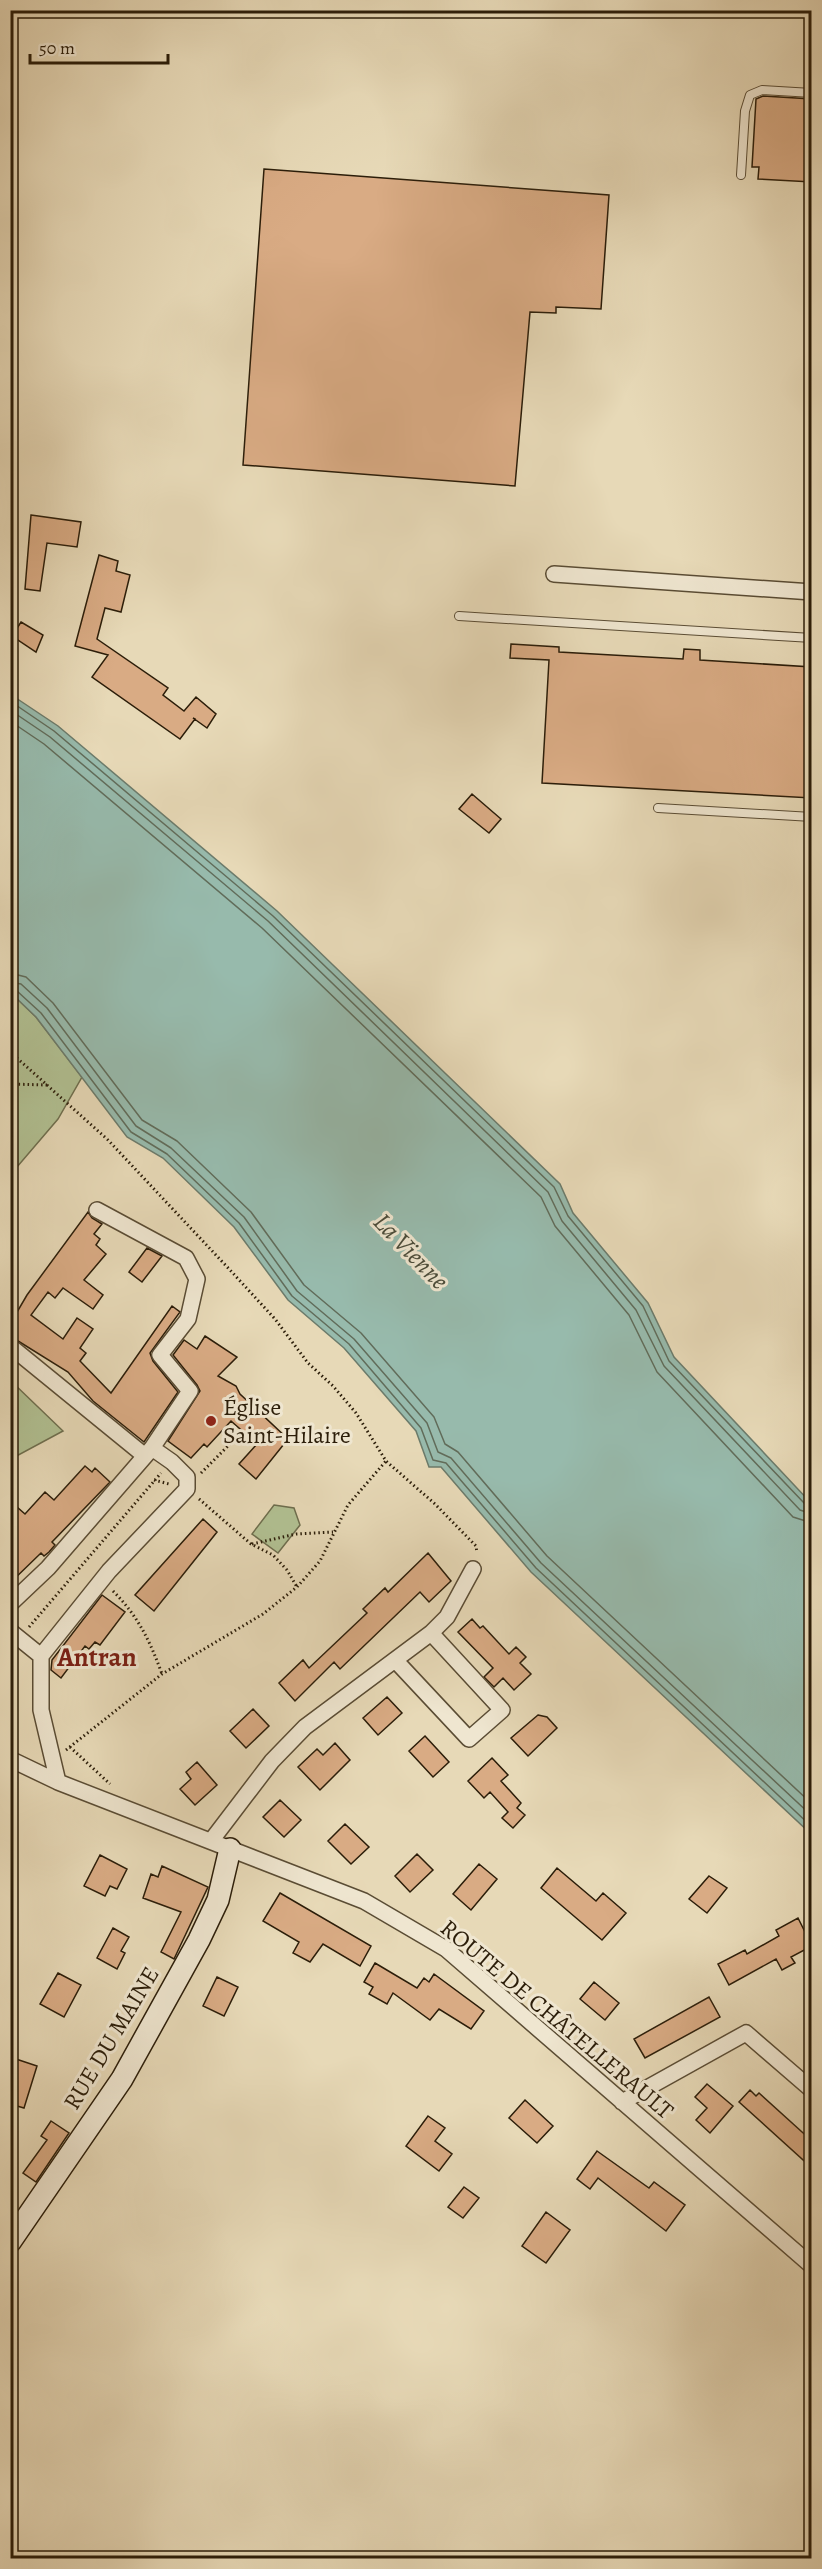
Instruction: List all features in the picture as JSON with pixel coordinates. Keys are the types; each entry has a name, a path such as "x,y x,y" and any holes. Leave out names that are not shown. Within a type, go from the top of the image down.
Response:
{"street":[{"path":"554,574 812,592"},
{"path":"10,1604 48,1568 149,1452 190,1391 160,1355 188,1319 197,1279 186,1258 97,1210"},
{"path":"10,1346 149,1452 172,1462 187,1483 102,1580 41,1656 41,1710 58,1782"},
{"path":"221,1845 272,1761 304,1727 396,1661 447,1617 473,1569"},
{"path":"396,1661 469,1739 502,1710 430,1633"},
{"path":"15,1635 41,1656"},
{"name":"ROUTE DE CHÂTELLERAULT","path":"10,1759 58,1782 364,1900 446,1950 812,2266"},
{"name":"RUE DU MAINE","path":"12,2236 122,2079 213,1910 221,1845"},
{"path":"622,2102 746,2033 812,2090"}],"lane":[{"path":"741,175 746,111 750,95 762,90 812,93"},
{"path":"459,616 812,638"},
{"path":"658,808 812,817"}],"path":[{"path":"10,1052 108,1140 275,1319 308,1363 333,1386 356,1413 386,1461 435,1504 476,1546 478,1557 473,1569"},
{"path":"10,1084 47,1085"},
{"path":"52,1759 162,1674 263,1614 297,1587 320,1561 348,1505 386,1461"},
{"path":"15,1635 172,1462"},
{"path":"187,1483 252,1544 273,1554 287,1570 297,1587"},
{"path":"252,1544 296,1534 333,1532"},
{"path":"102,1580 129,1606 146,1631 162,1674"},
{"path":"70,1747 124,1796 120,1806"}],"green space":[{"path":"11,993 36,1017 82,1077 58,1119 11,1174"},
{"path":"11,1381 63,1431 10,1459"},
{"path":"274,1505 294,1508 300,1525 278,1553 252,1534"}],"water":[{"name":"La Vienne","path":"10,694 58,726 277,911 560,1184 573,1213 648,1303 674,1357 811,1503 811,1834 531,1572 441,1467 429,1467 416,1431 344,1348 288,1300 234,1227 163,1158 127,1137 36,1017 11,993"}],"building":[{"path":"763,96 812,99 812,182 758,179 759,167 752,167 756,99"},
{"path":"264,169 609,195 601,309 556,307 556,313 530,312 515,486 243,465"},
{"path":"31,515 81,522 77,547 47,543 40,591 25,589"},
{"path":"99,555 118,561 116,571 130,575 121,612 105,608 97,639 168,688 163,695 184,711 196,697 216,714 207,728 195,719 180,739 92,677 108,655 75,646"},
{"path":"21,622 43,635 36,652 12,636"},
{"path":"511,644 559,647 559,652 683,659 684,649 700,650 700,660 812,667 812,798 542,783 549,660 510,658"},
{"path":"472,794 501,819 489,833 459,809"},
{"path":"88,1212 92,1218 102,1224 94,1234 100,1239 96,1245 106,1254 84,1280 103,1295 93,1309 63,1288 55,1298 48,1292 31,1315 63,1339 77,1318 93,1329 80,1348 86,1353 80,1361 111,1393 172,1306 180,1312 150,1353 153,1361 178,1392 144,1442 93,1401 68,1372 10,1336 10,1324 27,1295"},
{"path":"147,1248 162,1256 142,1282 129,1272"},
{"path":"205,1336 237,1357 218,1376 236,1386 240,1394 288,1439 256,1479 239,1464 257,1444 231,1421 207,1447 204,1444 191,1458 168,1441 200,1391 173,1355 184,1340 197,1349"},
{"path":"85,1466 92,1472 95,1468 110,1482 52,1542 55,1545 49,1552 44,1556 41,1553 10,1583 10,1501 25,1514 45,1492 54,1500"},
{"path":"203,1519 217,1532 154,1611 135,1595"},
{"path":"428,1553 451,1581 429,1602 420,1592 340,1669 334,1662 295,1701 279,1683 303,1660 309,1668 367,1613 363,1609 385,1588 388,1592"},
{"path":"102,1595 125,1612 100,1645 95,1642 89,1649 85,1646 61,1678 51,1670 52,1660"},
{"path":"472,1619 480,1628 483,1626 509,1654 516,1647 526,1657 520,1663 531,1674 514,1690 503,1678 494,1687 484,1677 493,1668 458,1632"},
{"path":"387,1697 402,1713 378,1735 363,1718"},
{"path":"253,1709 269,1726 246,1748 230,1731"},
{"path":"538,1715 547,1717 557,1728 528,1756 511,1738"},
{"path":"425,1736 449,1762 433,1777 409,1751"},
{"path":"335,1743 350,1760 320,1790 298,1767 317,1749 323,1755"},
{"path":"492,1758 508,1775 501,1781 521,1803 517,1808 525,1815 513,1828 502,1818 508,1812 490,1792 484,1798 468,1781"},
{"path":"197,1762 217,1785 195,1805 180,1789 191,1779 186,1772"},
{"path":"280,1800 301,1820 284,1837 263,1817"},
{"path":"345,1824 369,1847 351,1864 328,1841"},
{"path":"417,1854 433,1870 410,1892 395,1876"},
{"path":"100,1855 127,1869 117,1889 110,1886 105,1896 84,1886"},
{"path":"479,1864 497,1879 471,1910 453,1894"},
{"path":"162,1866 208,1887 174,1959 161,1952 181,1912 143,1898 151,1874 158,1877"},
{"path":"557,1868 596,1901 603,1893 626,1913 602,1940 541,1888"},
{"path":"709,1876 727,1888 707,1913 689,1899"},
{"path":"280,1893 371,1946 360,1966 323,1944 310,1962 293,1953 299,1942 263,1921"},
{"path":"798,1918 812,1946 791,1957 795,1963 782,1970 776,1959 729,1985 718,1964 745,1950 747,1954 779,1936 776,1930"},
{"path":"113,1928 129,1937 121,1951 125,1953 117,1969 97,1958"},
{"path":"375,1963 417,1988 424,1978 429,1982 434,1974 484,2011 471,2029 439,2009 430,2020 393,1993 387,2004 369,1994 373,1987 364,1982"},
{"path":"58,1973 81,1985 64,2017 40,2004"},
{"path":"217,1977 238,1987 224,2016 203,2006"},
{"path":"594,1982 619,2003 605,2020 580,1999"},
{"path":"709,1997 720,2017 645,2058 634,2039"},
{"path":"10,2057 37,2066 24,2108 10,2104"},
{"path":"707,2084 733,2106 710,2133 696,2120 707,2108 695,2097"},
{"path":"750,2090 756,2096 759,2093 812,2141 812,2168 739,2102"},
{"path":"525,2100 553,2126 537,2143 509,2118"},
{"path":"428,2116 445,2128 435,2141 452,2154 439,2171 406,2146"},
{"path":"51,2121 69,2133 36,2182 23,2173 47,2140 41,2136"},
{"path":"597,2151 649,2188 654,2182 685,2205 666,2231 598,2178 590,2189 577,2179"},
{"path":"464,2187 479,2198 463,2218 448,2207"},
{"path":"546,2212 570,2230 546,2263 522,2246"}],"place":[{"name":"Église Saint-Hilaire","path":"211,1421"}],"district":[{"name":"Antran","path":"97,1657"}]}
